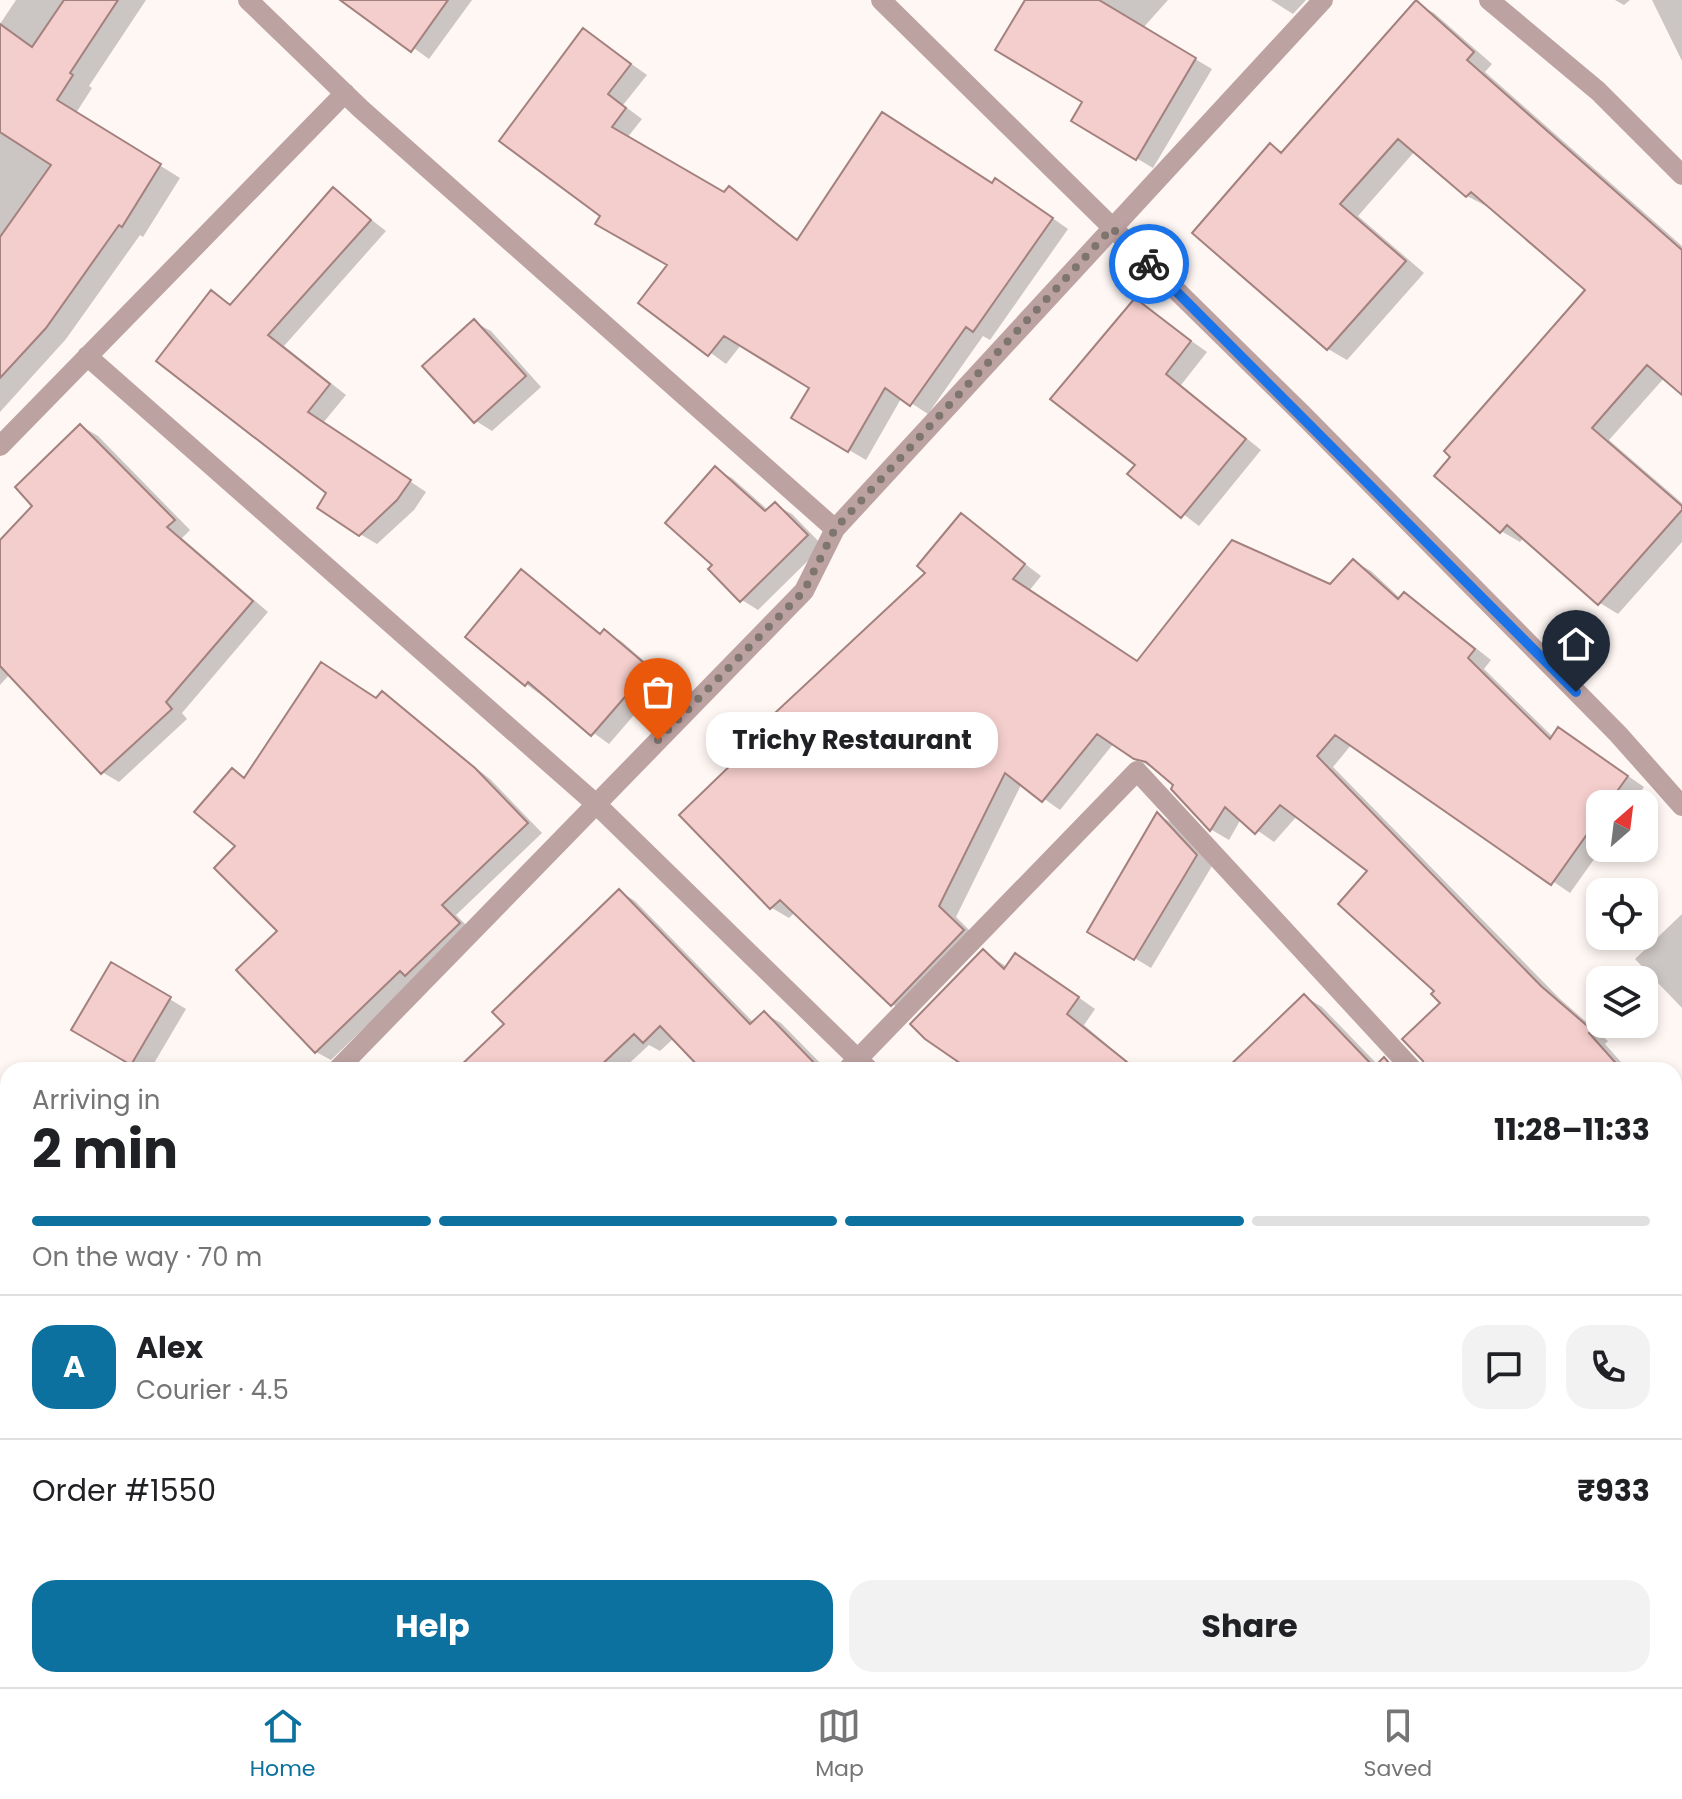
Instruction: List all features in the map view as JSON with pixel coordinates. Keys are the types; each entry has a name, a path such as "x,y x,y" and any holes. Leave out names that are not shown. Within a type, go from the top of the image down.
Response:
{"street":[{"path":"248,0 345,93 835,529"},
{"path":"881,0 1586,701 1682,806"},
{"path":"345,1062 804,591 835,529 1323,0"},
{"path":"1489,0 1598,91 1682,175"},
{"path":"0,446 345,93"},
{"path":"87,356 596,804 854,1062"},
{"path":"862,1062 1137,771 1406,1062"}],"building":[{"path":"64,0 118,0 70,73 73,75 57,100 161,164 122,227 119,225 46,328 0,378 0,237 51,165 0,132 0,24 32,47"},
{"path":"340,0 448,0 411,52"},
{"path":"1025,0 1099,0 1196,58 1136,160 1071,121 1082,102 995,50"},
{"path":"1416,0 1474,52 1467,60 1682,250 1682,395 1647,365 1592,428 1682,506 1682,510 1598,605 1507,525 1500,533 1434,476 1450,457 1444,451 1585,290 1471,192 1466,197 1398,139 1340,204 1406,261 1327,350 1192,233 1270,143 1281,153"},
{"path":"583,28 631,64 608,94 626,108 612,127 724,192 729,186 797,240 882,112 992,183 995,178 1053,218 973,332 966,327 910,406 885,388 848,452 791,418 809,388 724,336 708,356 638,303 667,265 595,224 600,216 499,141"},
{"path":"333,187 371,220 268,335 330,384 308,412 411,480 397,500 359,536 317,508 326,493 156,361 211,290 230,305"},
{"path":"1135,298 1191,341 1166,374 1246,439 1181,518 1127,474 1135,465 1050,399"},
{"path":"474,319 526,376 474,423 422,366"},
{"path":"80,424 175,520 167,527 253,601 166,702 172,709 101,774 0,666 0,540 32,506 15,487"},
{"path":"715,466 765,511 775,502 808,535 740,602 708,569 712,565 665,523"},
{"path":"961,513 1025,564 1013,579 1137,661 1232,540 1330,584 1353,559 1398,599 1404,592 1475,649 1468,658 1550,739 1558,727 1628,776 1618,790 1586,790 1586,836 1551,885 1335,735 1317,756 1541,986 1586,1025 1586,1038 1593,1038 1615,1062 1423,1062 1402,1039 1440,1003 1431,994 1434,991 1338,904 1367,871 1280,805 1255,834 1225,807 1210,831 1171,789 1173,785 1146,762 1134,759 1097,734 1042,802 1005,773 939,906 964,930 891,1006 780,900 770,909 679,815 767,730 762,725 925,573 917,566"},
{"path":"521,569 600,634 604,629 650,668 591,736 528,682 525,686 465,637"},
{"path":"321,662 376,698 382,691 475,768 528,823 442,905 460,923 405,976 400,971 315,1053 236,970 277,931 214,868 235,846 194,812 232,768 244,778"},
{"path":"1157,812 1197,855 1134,960 1087,932"},
{"path":"619,889 750,1024 764,1011 813,1062 694,1062 660,1026 643,1043 634,1034 604,1062 464,1062 504,1024 492,1012"},
{"path":"983,949 1004,969 1015,953 1079,997 1067,1014 1127,1062 958,1062 925,1039 910,1024"},
{"path":"111,962 171,997 133,1062 126,1062 71,1030"},
{"path":"1304,994 1369,1062 1233,1062"}],"way so far":[{"path":"658,740 804,591 835,529 1112,228 1149,264"}],"place":[{"name":"Trichy Restaurant","path":"658,740"}],"route":[{"path":"1149,264 1576,692"}]}
